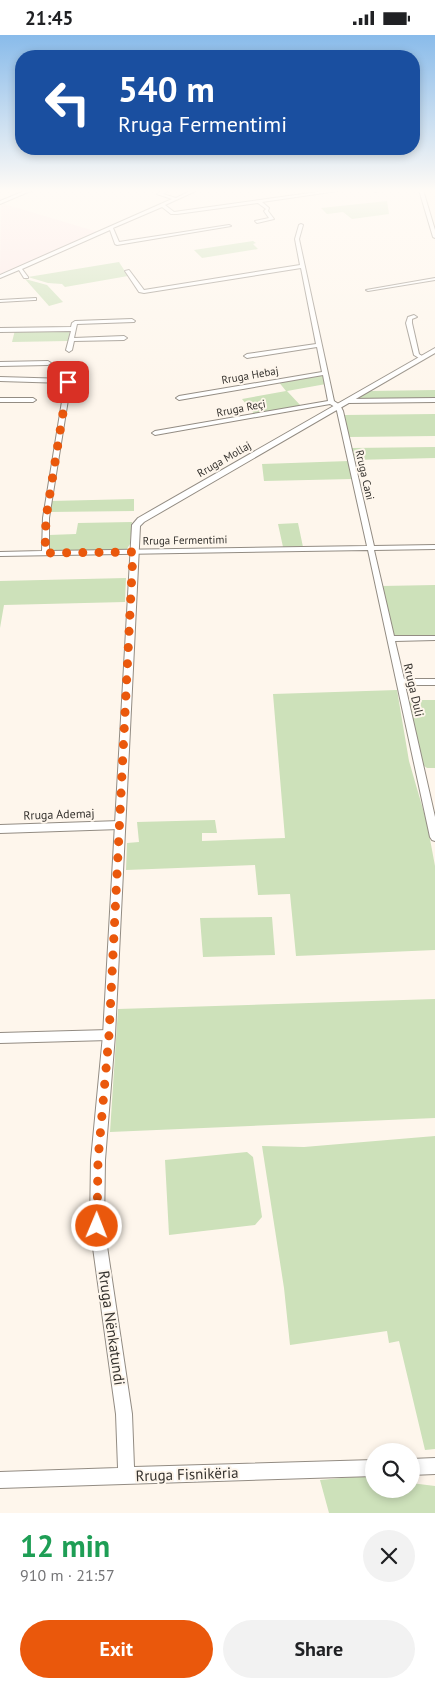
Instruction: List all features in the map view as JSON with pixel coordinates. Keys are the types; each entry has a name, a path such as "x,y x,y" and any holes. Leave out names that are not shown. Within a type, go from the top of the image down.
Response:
{"street":[{"path":"0,277 42,259"},
{"path":"301,259 325,373 335,404"},
{"path":"127,271 144,293 302,266"},
{"path":"20,269 26,277"},
{"path":"368,290 435,279"},
{"path":"0,301 34,299"},
{"path":"414,317 410,318 409,323 417,355 424,357 435,356"},
{"path":"70,350 75,323 132,321"},
{"path":"0,330 73,329"},
{"path":"71,340 124,338"},
{"path":"247,356 319,345"},
{"name":"Rruga Mollaj","path":"348,401 435,350"},
{"path":"0,363 48,363"},
{"name":"Rruga Hebaj","path":"179,398 325,373"},
{"path":"0,379 66,379 68,381 46,518 45,553"},
{"path":"0,400 33,400"},
{"name":"Rruga Mollaj","path":"133,552 136,525 141,521 335,404 348,401 435,400"},
{"name":"Rruga Reçi","path":"155,433 335,404"},
{"name":"Rruga Cani","path":"335,404 371,548"},
{"name":"Rruga Fermentimi","path":"0,554 435,547"},
{"name":"Rruga Duli","path":"371,548 435,837"},
{"name":"Rruga Nënkatundi","path":"126,1476 124,1414 97,1226 98,1160 109,1035 133,552"},
{"path":"391,639 435,638"},
{"path":"401,682 435,682"},
{"name":"Rruga Ademaj","path":"0,829 120,825"},
{"path":"0,1038 109,1035"},
{"path":"420,1467 435,1466"},
{"name":"Rruga Fisnikëria","path":"0,1480 365,1468"}],"shaded area":[{"path":"0,259 35,259 0,274"}],"green space":[{"path":"119,262 128,276 65,287 62,284 48,283 28,277"},
{"path":"25,279 47,285 63,302 49,306"},
{"path":"15,330 70,331 68,341 12,342"},
{"path":"324,375 326,384 287,391 301,406 255,415 242,399 286,391 278,381"},
{"path":"435,390 435,399 355,399 369,391"},
{"path":"435,414 435,436 349,437 344,415"},
{"path":"435,447 435,458 354,460 352,448"},
{"path":"349,461 352,479 264,481 262,464"},
{"path":"134,499 134,511 49,512 51,501"},
{"path":"132,522 130,544 127,549 61,551 50,549 47,546 49,535 76,534 78,523"},
{"path":"298,523 303,547 283,547 278,524"},
{"path":"126,578 125,602 4,605 0,628 0,581"},
{"path":"435,585 435,637 394,636 382,586"},
{"path":"397,690 409,761 427,823 435,866 435,950 296,956 290,894 258,895 255,865 126,870 127,843 139,842 137,822 215,820 217,833 202,833 202,841 285,838 273,694"},
{"path":"409,700 435,700 435,768 427,768 421,764"},
{"path":"272,917 275,955 203,957 200,918"},
{"path":"435,999 435,1118 110,1132 118,1009"},
{"path":"435,1136 435,1449 425,1450 399,1341 389,1343 387,1331 290,1345 284,1288 262,1146 304,1147"},
{"path":"247,1152 253,1157 262,1217 255,1225 169,1235 165,1160"},
{"path":"365,1476 365,1498 420,1498 420,1484 435,1486 435,1513 329,1513 320,1480"}],"route":[{"path":"68,382 46,518 45,553 133,552 109,1035 98,1160 97,1226"}]}
